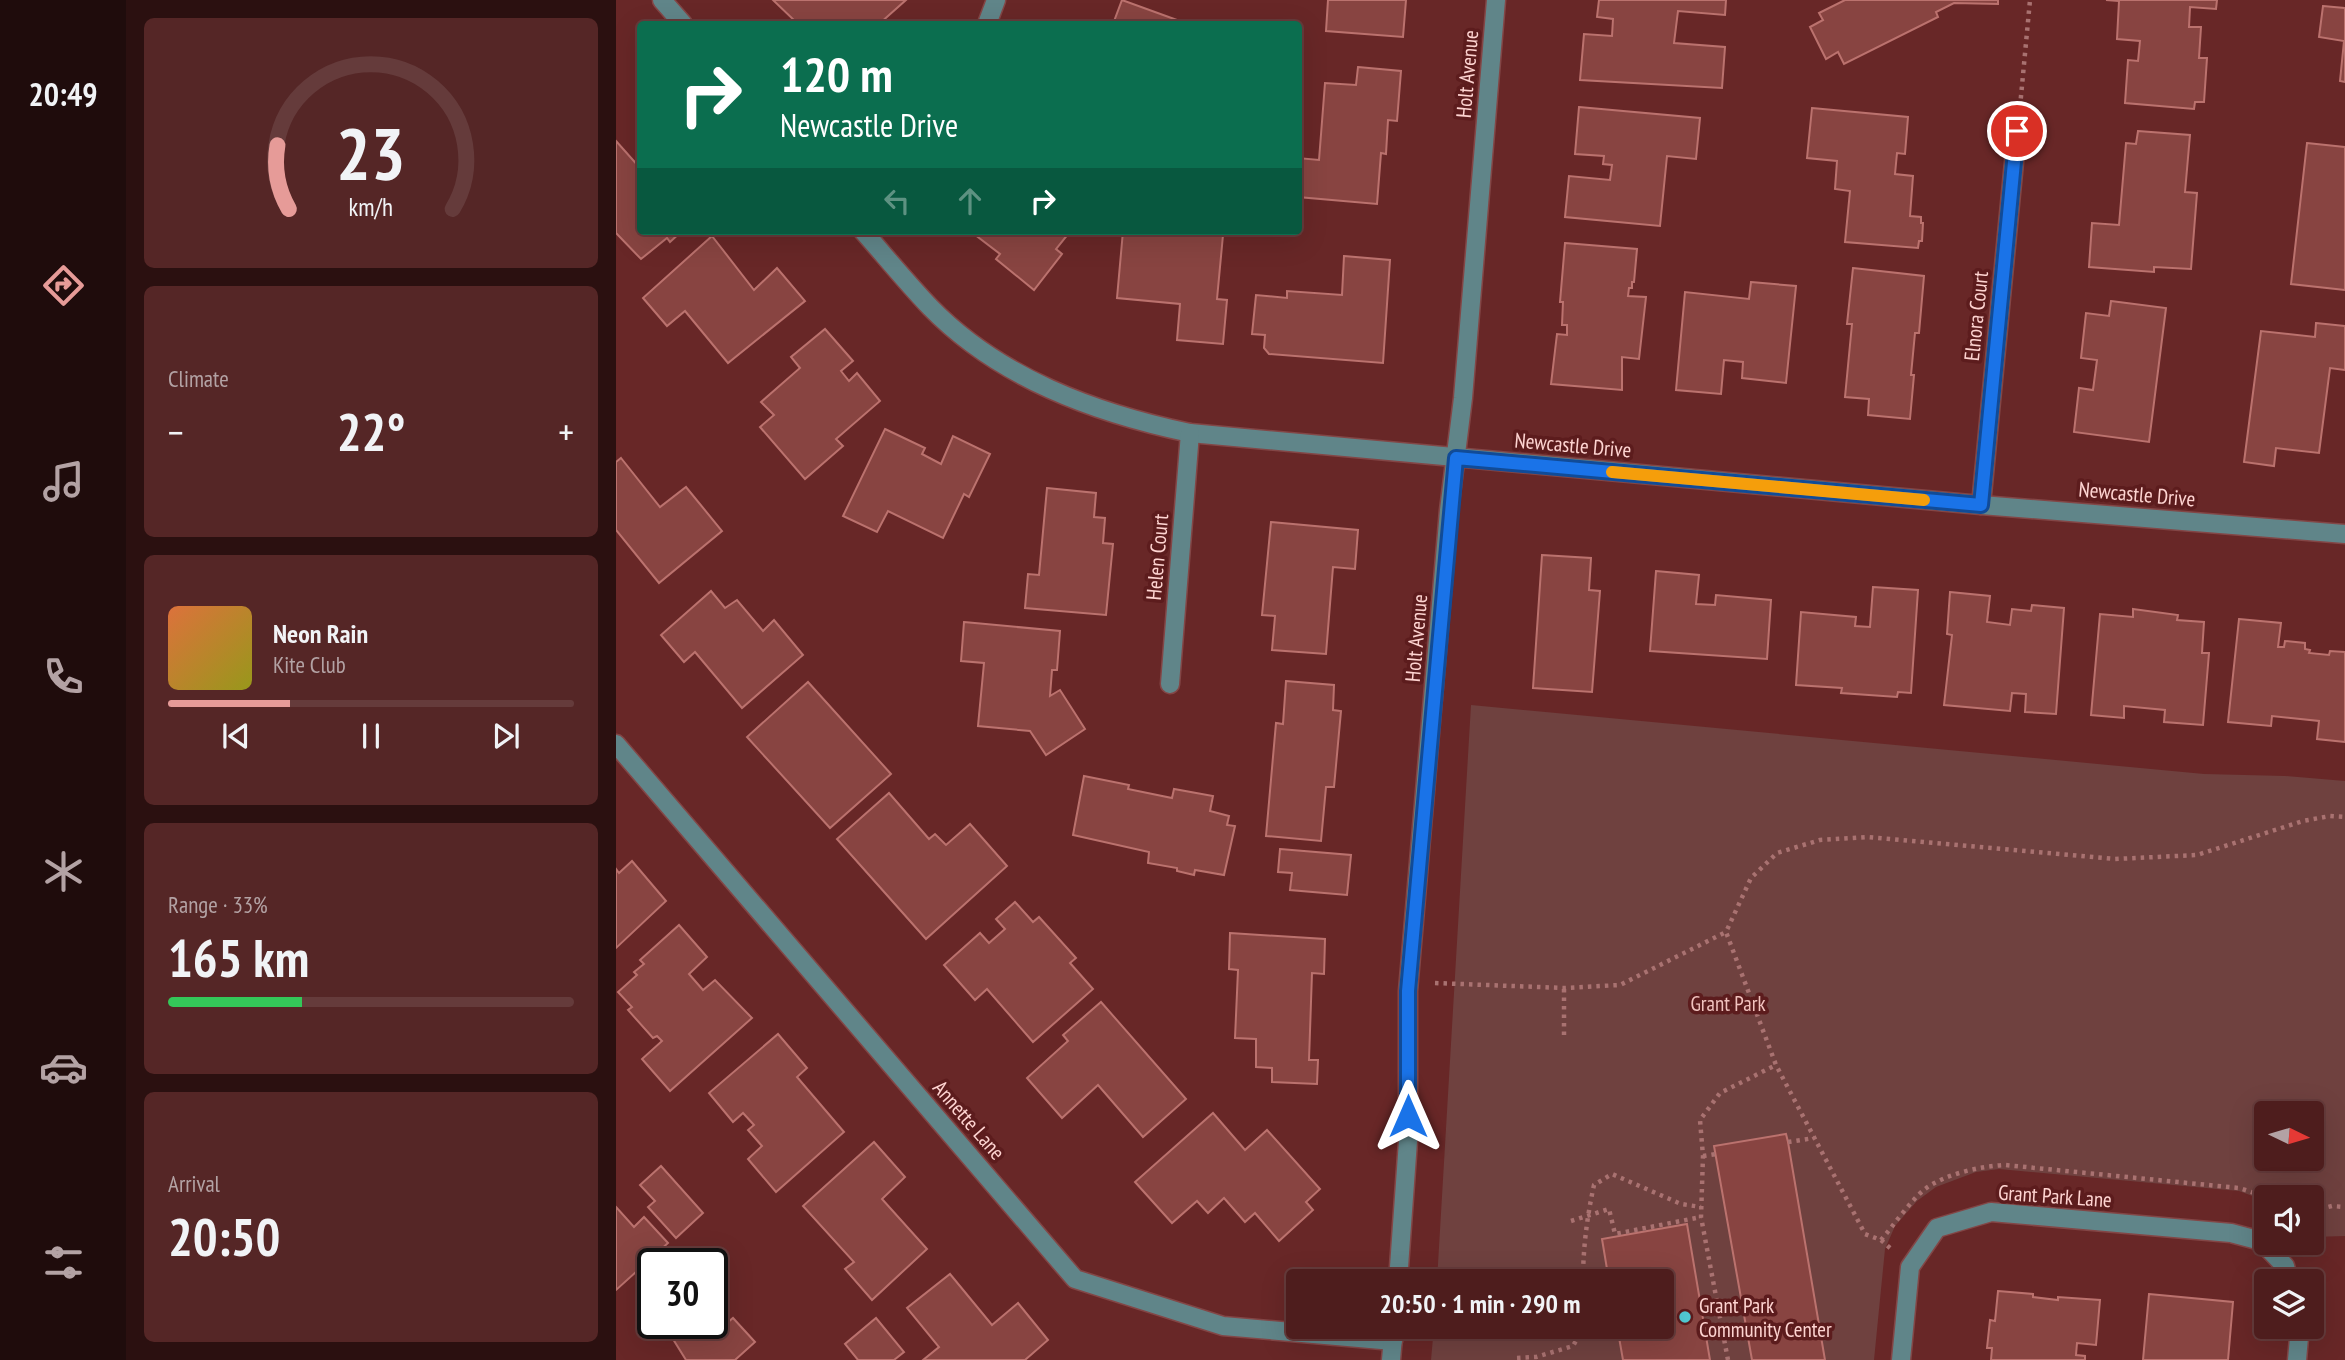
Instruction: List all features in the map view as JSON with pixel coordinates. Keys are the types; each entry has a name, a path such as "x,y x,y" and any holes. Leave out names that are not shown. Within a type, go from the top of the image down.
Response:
{"street":[{"path":"662,0 680,21"},
{"path":"987,21 996,0"},
{"name":"Holt Avenue","path":"1399,1269 1408,1141 1409,982 1463,398 1496,0"},
{"name":"Elnora Court","path":"1981,505 2017,131"},
{"name":"Newcastle Drive","path":"866,235 931,309 980,349 1036,383 1097,410 1190,433 1981,505 2345,534"},
{"name":"Helen Court","path":"1170,684 1190,433"},
{"name":"Annette Lane","path":"616,744 1075,1279 1223,1326 1286,1329"},
{"name":"Grant Park Lane","path":"1900,1360 1910,1267 1937,1228 1991,1212 2231,1233 2261,1241 2286,1269"},
{"path":"1391,1360 1393,1339"},
{"path":"2297,1360 2299,1339"}],"path":[{"path":"2017,131 2031,0"},
{"path":"1409,982 1564,988 1620,985 1726,932 1751,878 1768,861 1777,853 1820,840 1868,837 2115,859 2197,855 2303,821 2330,816 2345,817"},
{"path":"1726,932 1776,1065 1865,1234 1881,1240 1910,1267"},
{"path":"1564,988 1564,1035"},
{"path":"1728,1360 1701,1217 1703,1156 1700,1120 1720,1093 1776,1065"},
{"path":"1788,1142 1814,1138"},
{"path":"1703,1156 1716,1154"},
{"path":"1881,1240 1925,1189 1956,1174 1988,1166 2005,1165 2239,1188 2254,1193"},
{"path":"1583,1269 1587,1216 1594,1185 1612,1174 1681,1204 1701,1207"},
{"path":"2324,1208 2345,1207"},
{"path":"1571,1221 1609,1209 1615,1234 1701,1217"},
{"path":"1517,1358 1536,1357 1573,1346 1577,1339"}],"green space":[{"name":"Grant Park","path":"1471,705 2204,774 2345,781 2345,1236 2324,1237 2324,1185 2254,1185 2254,1197 2239,1191 1999,1169 1976,1172 1936,1187 1917,1201 1895,1226 1885,1249 1874,1360 1431,1360 1433,1339 1674,1339 1674,1269 1438,1269"}],"building":[{"path":"773,0 906,0 882,21 795,21"},
{"path":"1122,0 1180,21 1114,21"},
{"path":"1328,0 1406,0 1403,37 1326,31"},
{"path":"1599,0 1726,0 1725,15 1678,11 1674,43 1725,47 1722,88 1580,80 1584,34 1612,36 1613,19 1597,17"},
{"path":"1845,0 1998,0 1998,4 1954,3 1936,12 1938,17 1844,64 1838,52 1826,59 1810,27 1823,20 1819,13"},
{"path":"2106,0 2217,0 2216,9 2190,7 2189,27 2201,27 2199,58 2207,58 2204,102 2195,102 2194,109 2125,103 2128,60 2138,61 2140,41 2117,39 2119,1"},
{"path":"2323,6 2345,8 2345,82 2340,81 2344,41 2319,37"},
{"path":"1358,67 1401,71 1397,121 1388,120 1386,154 1381,153 1377,204 1302,197 1302,158 1319,160 1325,83 1356,85"},
{"path":"1579,107 1700,118 1696,159 1667,156 1660,226 1565,217 1569,176 1610,180 1612,165 1603,164 1604,156 1575,154"},
{"path":"1812,108 1908,117 1905,154 1897,153 1895,174 1913,176 1910,216 1921,217 1923,223 1922,241 1919,241 1918,248 1845,242 1850,191 1835,189 1837,161 1807,158"},
{"path":"2138,131 2190,135 2185,192 2197,193 2191,269 2154,267 2154,272 2089,267 2092,223 2119,225 2126,143 2136,144"},
{"path":"616,141 637,165 637,235 678,235 670,242 667,238 641,259 616,233"},
{"path":"2307,143 2345,147 2345,290 2291,284"},
{"path":"975,235 1067,235 1056,249 1062,254 1034,290 996,259 1000,254"},
{"path":"1123,235 1223,235 1217,299 1227,300 1223,344 1177,340 1180,304 1117,298"},
{"path":"712,236 754,290 777,268 805,301 728,363 685,311 667,326 643,298"},
{"path":"1565,243 1637,249 1634,282 1632,288 1629,288 1628,296 1646,297 1639,359 1622,357 1622,390 1551,384 1557,334 1567,335 1567,325 1562,325 1563,302 1560,302"},
{"path":"1344,256 1390,260 1383,363 1269,354 1264,348 1265,335 1252,334 1256,295 1287,298 1287,291 1342,295"},
{"path":"1853,268 1924,276 1919,333 1915,333 1910,419 1868,415 1869,399 1845,397 1852,324 1847,324"},
{"path":"1751,282 1796,286 1786,383 1742,378 1743,362 1724,360 1721,394 1676,390 1685,292 1749,299"},
{"path":"2111,301 2166,308 2149,442 2074,432 2079,388 2093,390 2097,360 2081,358 2086,313 2109,316"},
{"path":"2316,323 2345,326 2345,370 2330,368 2319,453 2276,448 2274,466 2244,462 2261,331 2315,337"},
{"path":"825,329 853,361 841,371 849,381 857,373 880,401 836,439 843,446 805,479 760,427 774,415 761,402 800,368 791,357"},
{"path":"885,429 925,448 922,454 941,464 953,436 990,454 969,497 964,494 943,538 888,511 877,532 843,516"},
{"path":"621,458 660,507 686,487 722,531 659,583 616,530 616,462"},
{"path":"1047,488 1096,493 1094,517 1105,518 1103,543 1113,544 1106,615 1025,608 1028,574 1039,575"},
{"path":"1271,522 1358,530 1355,569 1333,567 1326,654 1272,650 1275,616 1262,615"},
{"path":"1542,555 1591,558 1589,590 1600,591 1592,692 1533,688"},
{"path":"1656,571 1699,575 1696,604 1715,605 1716,595 1771,600 1767,659 1650,651"},
{"path":"1873,587 1918,590 1911,693 1898,692 1897,697 1841,693 1842,688 1796,685 1801,612 1856,617 1855,626 1870,627"},
{"path":"711,591 725,608 737,600 763,631 774,620 803,655 742,708 695,652 684,662 661,635"},
{"path":"1950,592 1990,596 1987,622 2010,625 2012,609 2031,611 2032,605 2064,608 2056,714 2025,712 2026,694 2012,693 2010,711 1944,705 1952,635 1947,634"},
{"path":"2133,609 2178,615 2177,620 2204,622 2202,653 2209,653 2203,725 2164,722 2165,710 2124,706 2124,718 2091,715 2100,614 2133,617"},
{"path":"2239,619 2281,623 2278,647 2284,647 2285,641 2305,643 2305,649 2310,650 2309,653 2329,655 2330,651 2345,652 2345,742 2317,739 2319,721 2272,716 2271,726 2228,722"},
{"path":"964,622 1060,631 1057,670 1052,670 1050,696 1060,690 1085,729 1046,755 1030,731 978,726 984,663 961,661"},
{"path":"1286,681 1334,685 1333,710 1341,711 1334,787 1326,787 1321,841 1266,836 1276,723 1283,724"},
{"path":"808,682 891,774 830,828 747,737"},
{"path":"1084,776 1129,785 1128,789 1172,798 1174,789 1213,796 1210,811 1229,816 1227,825 1235,826 1224,875 1195,870 1194,875 1177,871 1177,868 1148,863 1149,852 1073,835"},
{"path":"889,793 929,839 935,834 946,845 970,824 1007,866 926,939 837,839"},
{"path":"1280,849 1351,855 1347,895 1290,890 1292,873 1278,872"},
{"path":"632,861 666,901 616,948 616,869 619,873"},
{"path":"1015,902 1033,922 1039,917 1076,958 1070,963 1093,989 1033,1042 987,989 975,1000 944,965 980,933 989,943 1005,929 996,919"},
{"path":"679,925 707,957 689,974 703,990 715,980 752,1018 670,1091 642,1059 662,1041 657,1036 653,1038 628,1010 632,1007 618,992 637,975 634,972 644,964 640,960"},
{"path":"1230,933 1325,939 1324,974 1312,973 1309,1060 1318,1060 1317,1084 1272,1082 1272,1068 1256,1067 1256,1039 1235,1038 1238,970 1229,969"},
{"path":"1101,1002 1186,1099 1143,1137 1098,1085 1062,1118 1027,1078 1068,1041 1063,1035"},
{"path":"778,1034 807,1068 797,1077 844,1132 776,1192 748,1159 762,1146 748,1130 754,1125 743,1113 733,1122 709,1093"},
{"path":"1213,1113 1245,1150 1267,1130 1320,1189 1306,1202 1313,1210 1279,1241 1255,1213 1245,1222 1224,1198 1208,1213 1197,1201 1172,1223 1135,1182"},
{"path":"1786,1134 1825,1360 1752,1360 1714,1146"},
{"path":"874,1142 905,1177 882,1199 927,1249 872,1300 845,1269 854,1262 803,1206"},
{"path":"661,1166 703,1213 676,1238 648,1207 655,1201 640,1185"},
{"path":"616,1207 634,1227 644,1217 668,1243 662,1248 637,1248 637,1271 616,1290"},
{"path":"1687,1224 1710,1360 1623,1360 1619,1339 1674,1339 1674,1269 1607,1269 1602,1239"},
{"path":"950,1274 992,1325 1018,1303 1048,1340 1025,1360 923,1360 939,1347 907,1308"},
{"path":"1998,1291 2033,1294 2033,1297 2058,1300 2058,1297 2100,1300 2096,1345 2077,1343 2076,1355 2085,1356 2085,1360 1991,1360 1992,1348 1987,1348 1990,1320 1995,1321"},
{"path":"2149,1294 2233,1302 2228,1360 2143,1360"},
{"path":"733,1318 755,1342 735,1360 686,1360 673,1339 728,1339 728,1322"},
{"path":"876,1318 904,1352 894,1360 858,1360 845,1344"}],"slow traffic":[{"path":"1612,472 1924,500"}],"place":[{"name":"Grant Park Community Center","path":"1685,1317"}],"route":[{"path":"1408,1116 1408,991 1456,458 1981,505 2017,131"}]}
